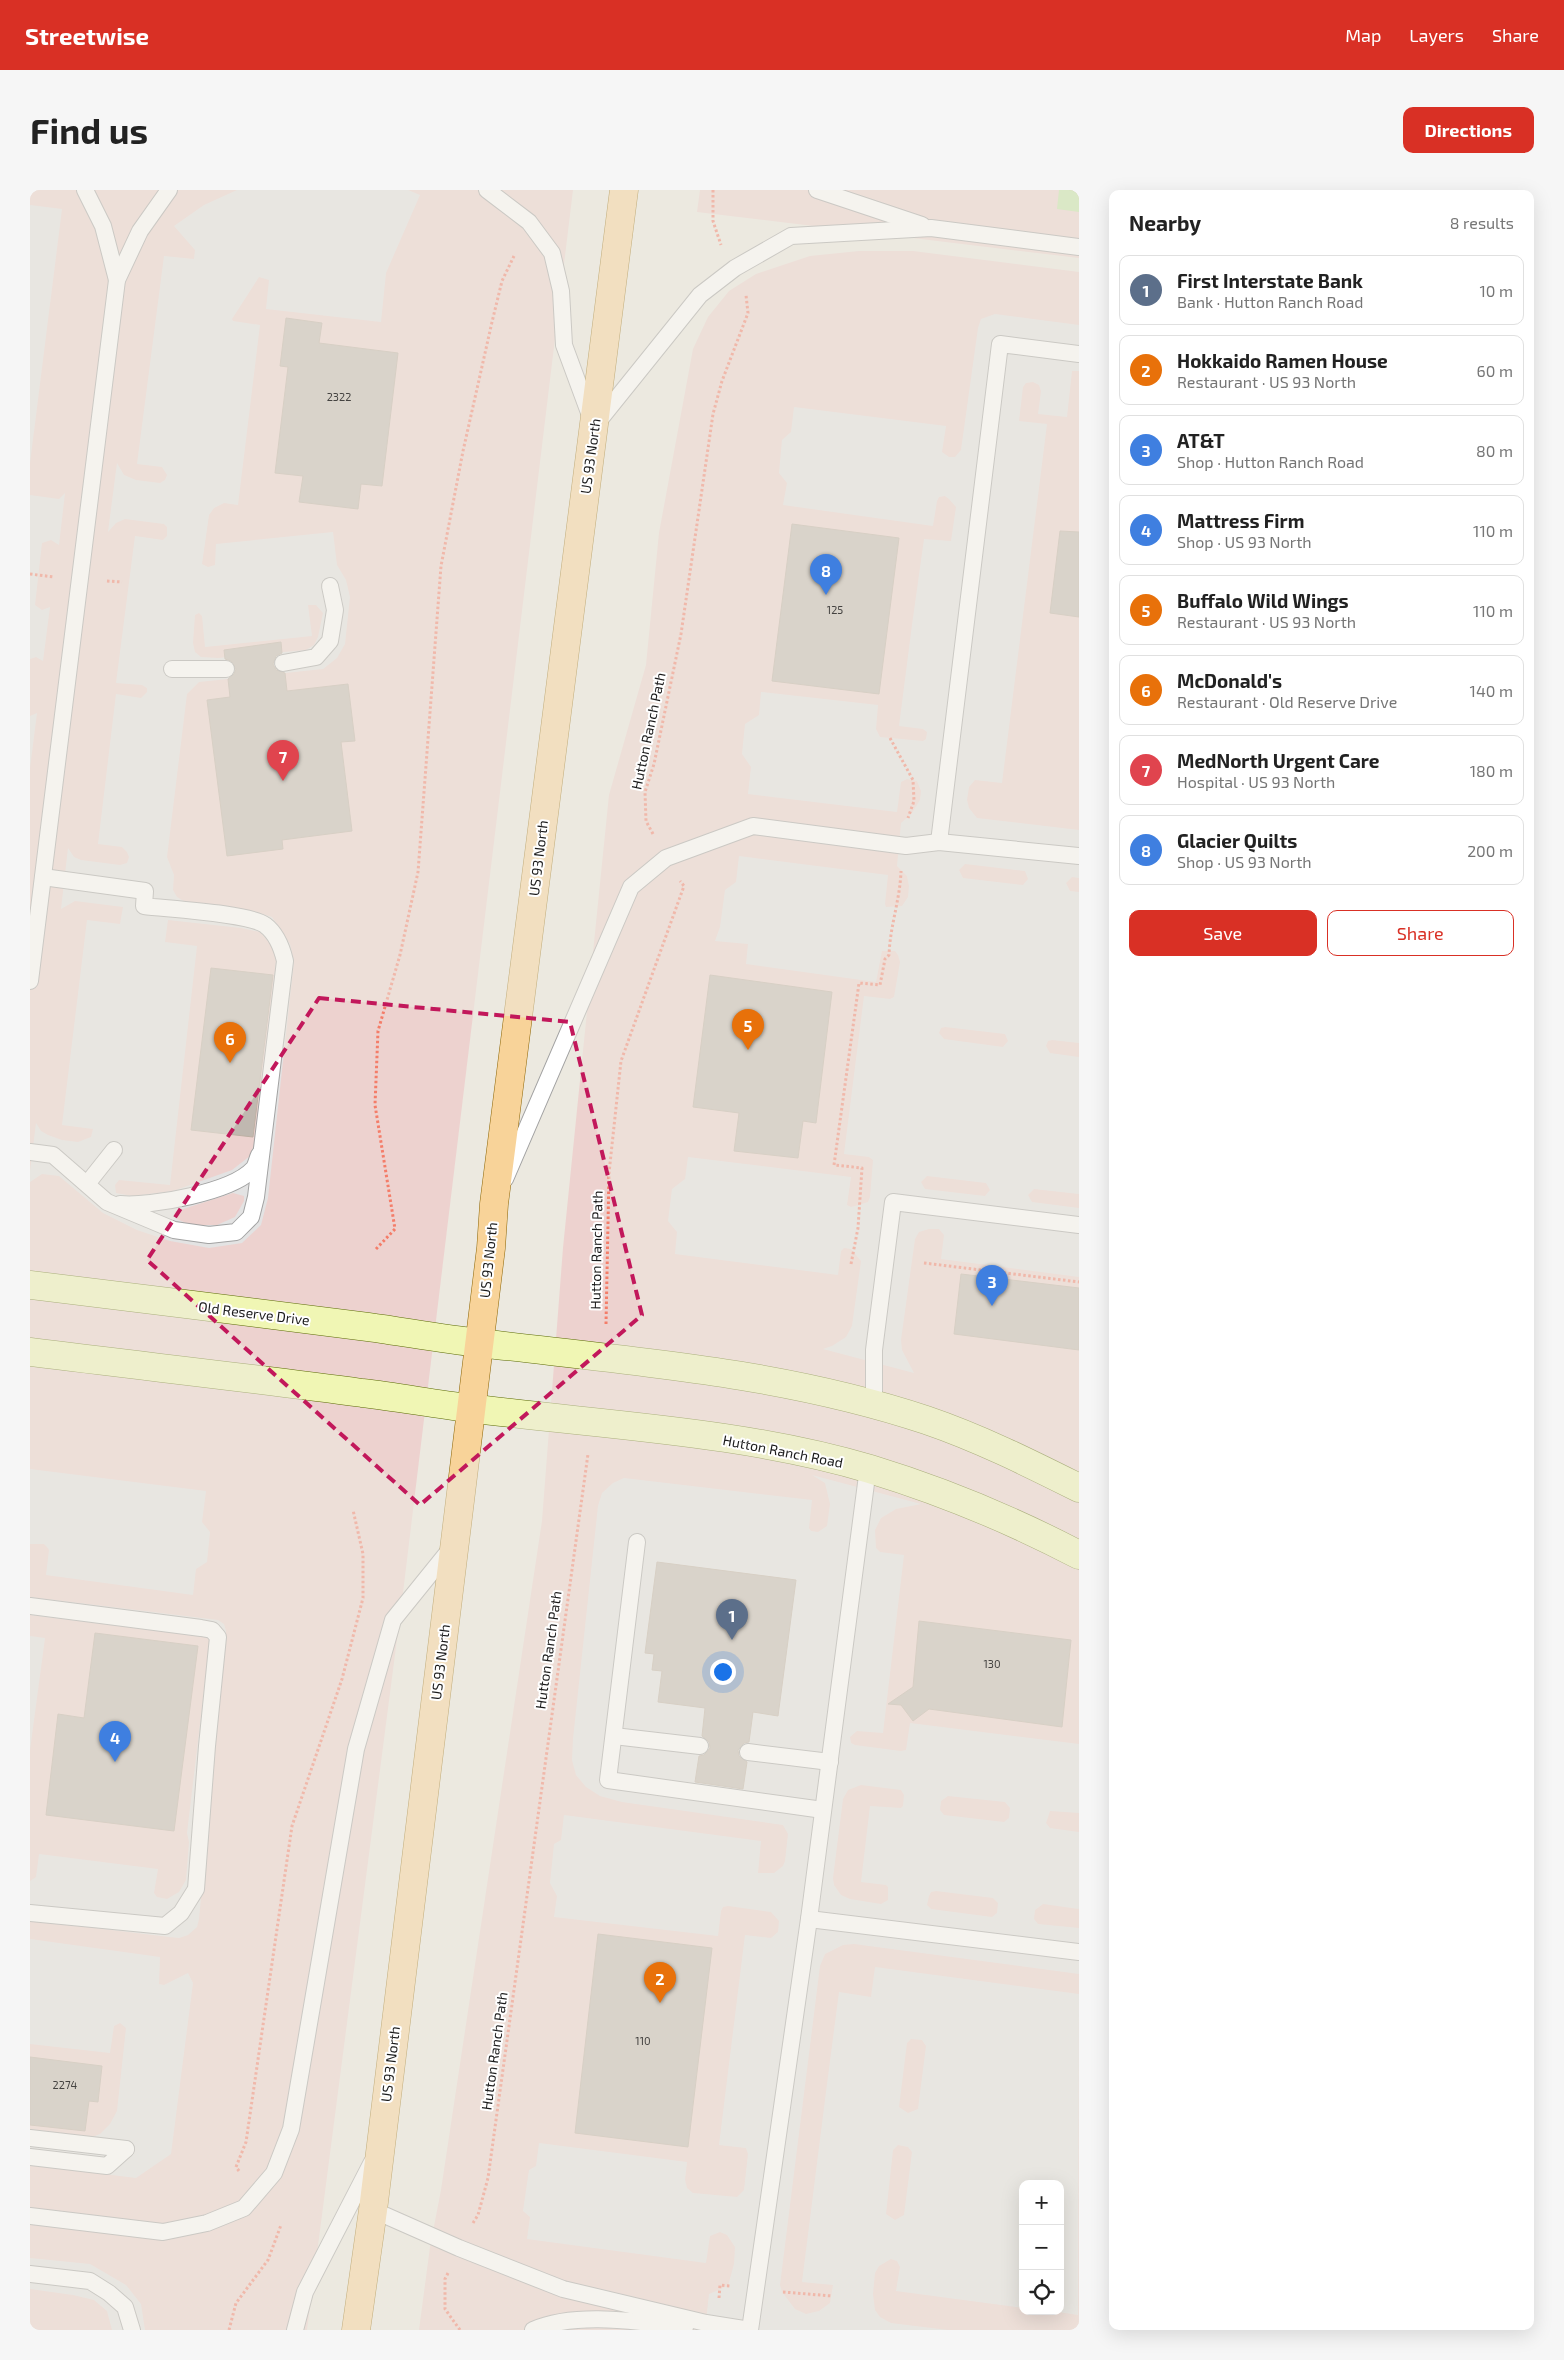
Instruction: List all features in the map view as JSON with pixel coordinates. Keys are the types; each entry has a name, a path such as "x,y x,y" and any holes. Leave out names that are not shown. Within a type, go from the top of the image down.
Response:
{"main road":[{"name":"US 93 North","path":"356,2330 373,2210 455,1543 491,1248 494,1204 624,190"},
{"name":"Old Reserve Drive","path":"30,1285 369,1327 478,1343"},
{"path":"478,1343 605,1356 788,1384 874,1405 967,1435 1079,1488"},
{"path":"30,1352 470,1408"},
{"name":"Hutton Ranch Road","path":"470,1408 596,1422 794,1450 868,1468 943,1494 1012,1521 1079,1555"}],"lane":[{"path":"85,190 104,226 117,280"},
{"path":"30,981 117,280 140,231 169,190"},
{"path":"487,190 529,222 552,253 561,290 564,345 594,426"},
{"path":"817,190 931,228"},
{"path":"594,426 700,295 735,268 791,236 931,228 1079,247"},
{"path":"939,842 1000,344 1079,354"},
{"path":"283,662 316,657 330,640 335,610 330,586"},
{"path":"172,669 226,669"},
{"path":"494,1204 631,887 666,858 753,826 906,846 939,842 1079,856"},
{"path":"30,1152 53,1155 107,1202 174,1230 209,1236 236,1232 251,1217 256,1197 285,962 281,944 265,925 243,918 144,906 145,891 43,878"},
{"path":"107,1202 135,1205 177,1200 237,1181 255,1168 263,1141"},
{"path":"86,1184 114,1150"},
{"path":"874,1405 874,1350 892,1202 1079,1226"},
{"path":"751,2330 809,1919 868,1468"},
{"path":"637,1542 608,1780 823,1810"},
{"path":"30,2216 163,2232 207,2223 244,2208 274,2173 291,2130 356,1749 392,1620 455,1543"},
{"path":"30,1606 201,1628 212,1630 218,1637 196,1889 181,1913 165,1926 30,1913"},
{"path":"614,1736 700,1746"},
{"path":"748,1752 830,1762"},
{"path":"809,1919 1079,1952"},
{"path":"30,2138 126,2149 107,2166 30,2157"},
{"path":"295,2330 306,2292 379,2149"},
{"path":"373,2210 459,2248 563,2289 706,2323 751,2330"},
{"path":"30,2274 90,2281 109,2293 125,2307 132,2330"},
{"path":"534,2330 545,2325 604,2319 716,2330 751,2330"}],"path":[{"name":"Hutton Ranch Path","path":"605,1356 609,1174 621,1061 684,886 646,821 645,792 654,764 681,634 714,414 722,381 748,314 744,283 718,240 713,221 713,190"},
{"path":"376,1249 395,1229 375,1105 378,1031 400,955 418,872 441,566 463,451 492,322 502,282 514,256"},
{"path":"851,1264 858,1228 862,1168 834,1165 859,983 880,985 884,959 889,955 892,929 900,893 908,816 914,801 913,780 890,738"},
{"path":"924,1263 1079,1282"},
{"name":"Hutton Ranch Path","path":"460,2330 445,2309 445,2279 459,2248 478,2215 488,2178 584,1470 596,1422"},
{"path":"242,2174 236,2166 246,2142 292,1826 342,1679 363,1598 363,1554 353,1510"},
{"path":"229,2330 236,2303 268,2260 281,2224"}],"highlighted area":[{"path":"319,998 570,1022 642,1315 420,1505 147,1260"}],"shaded area":[{"path":"30,190 573,190 402,1601 307,2330 30,2330"},
{"path":"237,190 408,190 420,195 386,273 381,322 266,309 269,280 259,277 232,319 233,321 260,325 238,505 224,503 214,508 209,515 202,564 208,567 215,565 216,544 333,532 337,565 346,580 350,597 345,644 337,658 323,669 199,682 187,694 167,857 174,875 173,890 177,897 187,903 256,912 272,917 290,944 294,961 268,1198 261,1225 242,1243 209,1248 170,1241 137,1230 103,1213 59,1176 42,1174 30,1182 36,1123 41,1131 48,1135 62,1140 78,1142 91,1137 93,1129 62,1125 87,920 120,924 123,907 75,901 61,909 68,848 74,857 81,860 120,865 127,863 129,857 122,847 98,844 116,694 141,698 147,692 147,688 142,685 116,683 135,536 163,540 167,536 167,527 164,524 125,519 116,523 108,532 117,463 124,475 136,480 160,483 165,480 167,475 162,467 137,464 164,256 194,259 195,250 174,226 204,205","holes":["308,605 316,605 323,613 318,637 314,645 306,650 218,658 201,657 195,652 193,643 195,615 199,613 202,616 205,647 312,636","168,920 241,928 260,932 273,947 276,961 256,1139 250,1156 232,1170 173,1191 132,1196 116,1193 115,1185 119,1180 170,1185 197,946 165,942","233,1193 244,1196 244,1201 235,1217 217,1225 190,1225 177,1219 174,1212"]},
{"path":"700,190 1079,190 1079,258 697,212"},
{"path":"30,205 62,209 30,463"},
{"path":"859,251 913,251 1079,272 1079,2330 419,2330 430,2247 441,2190 542,1521 563,1248 609,795 646,665 659,533 693,349 708,317 729,291 756,274 810,256"},
{"path":"995,314 1079,325 1079,371 1072,371 1067,417 1038,414 1041,391 1039,385 1033,382 1026,383 1023,387 1019,421 1047,424 1002,783 975,780 969,787 967,800 969,808 977,818 1079,830 1079,878 1072,877 1066,883 1070,891 1079,892 1079,1043 1052,1040 1048,1041 1046,1046 1050,1053 1079,1057 1079,1194 1034,1189 1028,1195 1032,1202 1079,1208 1079,1277 941,1259 944,1235 939,1229 919,1232 915,1239 901,1340 902,1350 914,1373 823,1349 832,1346 846,1337 852,1326 861,1261 851,1249 844,1248 841,1251 838,1275 675,1254 677,1232 668,1221 672,1189 685,1179 688,1157 851,1177 847,1205 851,1207 868,1202 870,1197 873,1160 869,1157 844,1154 864,996 890,999 894,997 900,962 898,955 895,951 882,951 876,982 746,964 748,944 715,941 720,927 725,890 736,882 739,856 888,875 886,907 902,906 908,897 909,886 907,876 897,866 901,823 912,813 920,800 921,791 917,781 907,779 901,782 897,812 748,794 751,767 742,754 745,724 759,715 761,692 878,705 876,729 880,737 923,741 926,739 927,732 923,729 899,726 912,625 924,539 951,541 956,507 945,496 939,497 933,526 783,505 787,483 779,473 782,440 791,432 794,407 946,426 942,452 949,457 955,457 961,450 978,328 981,319","holes":["965,864 1025,871 1028,879 1023,885 963,878 959,870","941,1028 1005,1034 1008,1041 1003,1047 944,1039 939,1033","927,1176 986,1183 990,1190 985,1196 925,1189 921,1182"]},
{"path":"65,493 59,545 51,540 42,543 35,605 42,610 50,607 43,661 36,657 30,659 30,495 59,499"},
{"path":"37,713 30,768 30,716"},
{"path":"30,1469 206,1491 202,1522 210,1532 207,1562 196,1569 193,1595 46,1575 49,1550 44,1544 30,1544"},
{"path":"812,1475 921,1504 896,1509 881,1518 875,1530 876,1548 880,1552 904,1555 883,1733 857,1731 850,1737 851,1743 901,1751 906,1750 910,1723 1079,1744 1079,1813 1050,1811 1046,1823 1050,1828 1079,1832 1079,1909 1043,1904 1035,1910 1034,1919 1038,1924 1079,1928 1079,1974 854,1944 843,1945 825,1954 820,1966 780,2285 782,2292 795,2309 806,2314 819,2311 830,2303 833,2285 802,2282 839,1992 871,1997 875,1967 1079,1994 1078,2315 1064,2313 1064,2180 1019,2180 1019,2307 896,2291 900,2267 897,2261 891,2259 879,2266 875,2273 873,2294 875,2310 880,2317 891,2323 948,2330 705,2330 709,2294 728,2286 734,2264 735,2247 727,2235 720,2232 710,2236 706,2263 527,2239 530,2217 523,2211 529,2170 536,2166 539,2143 687,2162 685,2180 687,2188 693,2193 737,2197 744,2190 748,2154 746,2148 719,2145 745,1935 771,1938 778,1932 779,1921 771,1912 728,1906 723,1907 718,1936 554,1917 557,1896 550,1883 554,1844 561,1840 564,1815 761,1841 758,1873 774,1873 783,1866 788,1834 783,1825 622,1802 600,1796 586,1787 576,1775 572,1760 573,1739 598,1506 602,1493 613,1483 624,1478 812,1500 809,1528 811,1531 818,1532 827,1526 830,1504 825,1483","holes":["861,1785 901,1790 904,1795 901,1808 870,1806 861,1882 886,1885 888,1887 888,1900 881,1904 850,1899 841,1895 834,1885 833,1878 843,1799 848,1790","948,1796 1005,1802 1010,1808 1009,1818 1004,1822 944,1815 940,1810 941,1801","931,1892 993,1898 998,1903 997,1913 992,1917 931,1909 927,1905 929,1896","911,2039 922,2040 926,2046 918,2109 908,2113 899,2107 907,2043","898,2145 908,2147 912,2152 904,2215 895,2220 886,2214 893,2150"]},
{"path":"30,1597 218,1620 224,1624 226,1631 199,1919 197,1927 188,1935 179,1938 30,1920 30,1881 36,1877 39,1854 158,1869 154,1893 157,1897 167,1899 179,1892 186,1880 189,1842 187,1833 210,1641 207,1637 30,1615"},
{"path":"30,1636 45,1638 30,1750"},
{"path":"30,1939 160,1957 159,1984 164,1985 188,1973 193,1983 171,2154 136,2178 30,2165 30,2129 92,2137 100,2134 110,2124 117,2111 126,2028 120,2023 114,2026 110,2053 30,2044"},
{"path":"30,2258 90,2264 126,2285 141,2304 145,2330 112,2330 107,2311 94,2300 30,2289"}],"green space":[{"path":"1059,190 1079,190 1079,212 1057,209"}],"building":[{"path":"286,318 322,323 319,343 398,353 382,486 361,484 358,509 299,502 303,476 275,473 288,367 280,366"},
{"path":"792,524 899,538 879,694 772,681"},
{"path":"1060,531 1079,532 1079,617 1050,613"},
{"path":"281,642 282,653 276,656 273,664 276,670 285,673 287,691 348,684 355,741 341,742 352,831 282,840 283,849 227,856 207,700 230,697 228,679 234,674 236,669 231,661 225,659 224,650"},
{"path":"211,968 273,975 253,1137 191,1130"},
{"path":"710,975 832,992 816,1123 803,1121 798,1158 734,1151 739,1113 693,1107"},
{"path":"961,1274 1079,1288 1079,1350 954,1334"},
{"path":"657,1562 796,1580 778,1716 753,1712 749,1742 744,1743 738,1750 739,1756 747,1762 743,1789 695,1782 699,1756 704,1755 710,1748 709,1742 702,1736 705,1708 658,1702 662,1671 652,1670 654,1654 645,1653"},
{"path":"919,1621 1071,1640 1062,1727 929,1709 913,1721 901,1705 888,1704 913,1687"},
{"path":"95,1633 198,1646 174,1831 46,1815 58,1714 84,1718"},
{"path":"598,1934 712,1948 688,2147 575,2133"},
{"path":"30,2057 102,2066 98,2102 89,2101 85,2131 30,2125"}],"place":[{"name":"Glacier Quilts","path":"826,595"},
{"name":"MedNorth Urgent Care","path":"283,781"},
{"name":"Buffalo Wild Wings","path":"748,1050"},
{"name":"McDonald's","path":"230,1063"},
{"name":"AT&T","path":"992,1306"},
{"name":"First Interstate Bank","path":"732,1640"},
{"name":"Mattress Firm","path":"115,1762"},
{"name":"Hokkaido Ramen House","path":"660,2003"}]}
